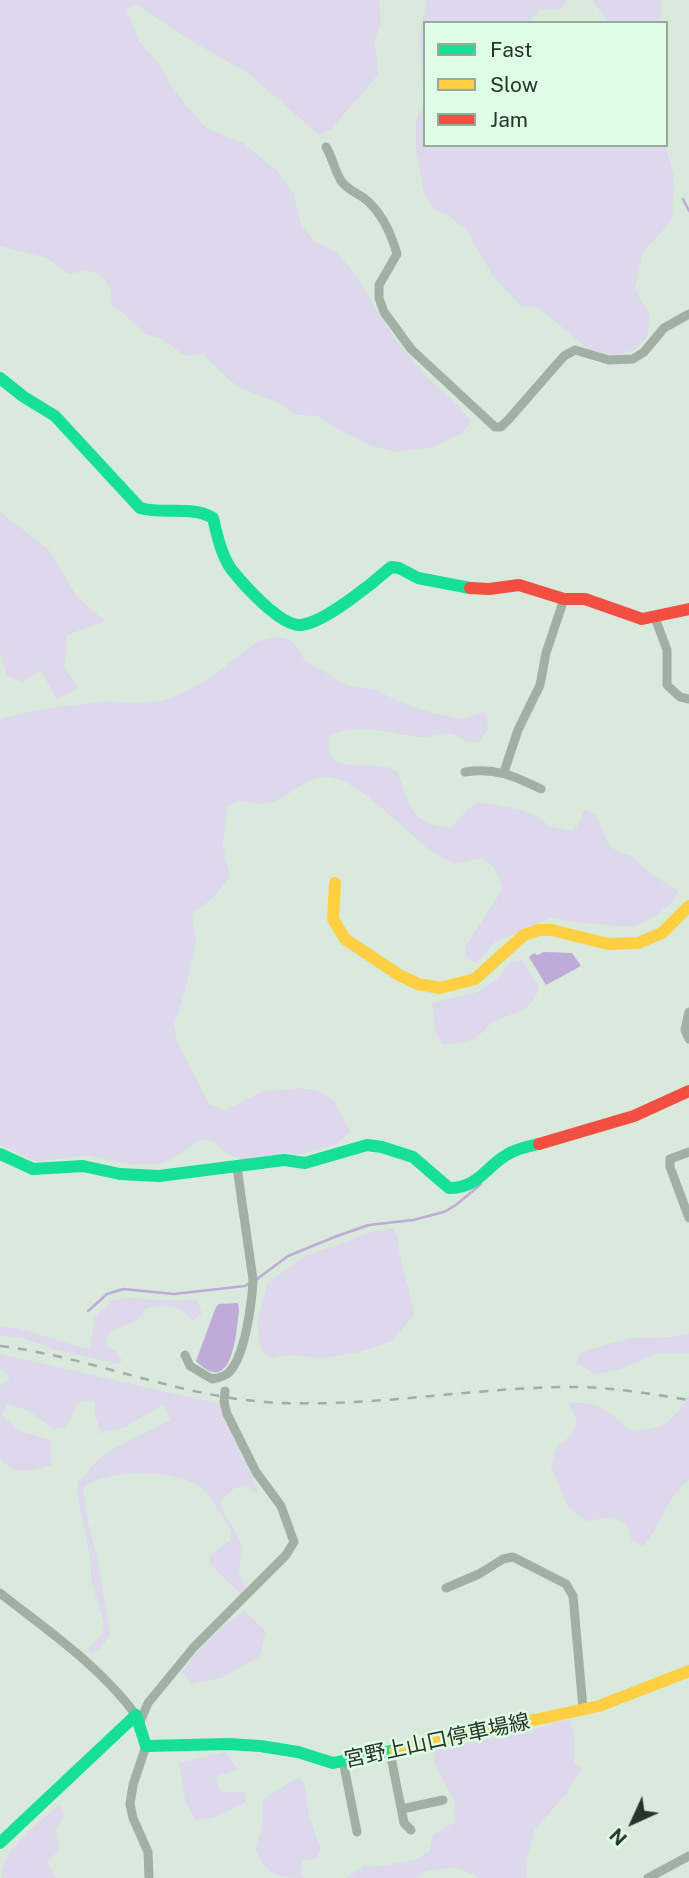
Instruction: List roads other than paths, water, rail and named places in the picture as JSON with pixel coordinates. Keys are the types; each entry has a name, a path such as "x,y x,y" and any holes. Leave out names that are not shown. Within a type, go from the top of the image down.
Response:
{"street":[{"path":"327,147 344,186 380,213 397,254 379,285 379,298 384,312 419,357 495,427 509,419 564,356 575,350 609,360 633,359 644,352 664,328 689,314"},
{"path":"0,377 24,397 55,416 140,508 156,513 194,510 213,518 219,543 231,568 276,616 289,624 301,625 331,611 376,583 391,568 398,568 418,578 473,589 519,585 564,599 585,599 642,619 689,609"},
{"path":"504,772 518,730 540,685 550,641 564,599"},
{"path":"655,618 667,650 667,685 680,697 689,699"},
{"path":"465,772 504,772 541,789"},
{"path":"335,883 333,919 345,939 399,975 418,984 440,988 475,979 524,935 540,930 552,930 608,944 638,943 662,933 689,906"},
{"path":"689,1012 685,1030 689,1038"},
{"path":"0,1154 33,1169 83,1166 120,1174 159,1176 284,1160 305,1163 359,1147 382,1147 413,1157 449,1188 461,1188 475,1181 509,1152 634,1116 689,1091"},
{"path":"689,1152 670,1159 670,1167 689,1218"},
{"path":"0,1843 138,1718 194,1647 286,1555 294,1542 281,1506 256,1472 224,1402 227,1374 238,1359 253,1298 252,1271 237,1167"},
{"path":"185,1355 190,1366 212,1379 225,1391"},
{"path":"212,1379 227,1374"},
{"path":"446,1588 479,1574 503,1559 513,1557 566,1584 573,1596 583,1709"},
{"path":"0,1593 91,1664 109,1681 138,1718 146,1746 133,1785 130,1804 133,1818 148,1852 149,1878"},
{"name":"宮野上山口停車場線","path":"146,1746 260,1746 298,1752 325,1762 343,1761 599,1706 689,1671"},
{"path":"390,1752 404,1823 411,1830"},
{"path":"343,1761 357,1832"},
{"path":"402,1809 443,1800"},
{"path":"648,1878 689,1856"}],"waterway":[{"path":"683,199 689,211"},
{"path":"257,1279 288,1256 337,1236 369,1225 413,1220 444,1212 481,1184"},
{"path":"88,1311 107,1294 123,1289 174,1294 245,1286 251,1282"}],"railway":[{"path":"0,1346 67,1358 198,1392 265,1402 342,1403 496,1390 573,1387 689,1400"}]}
